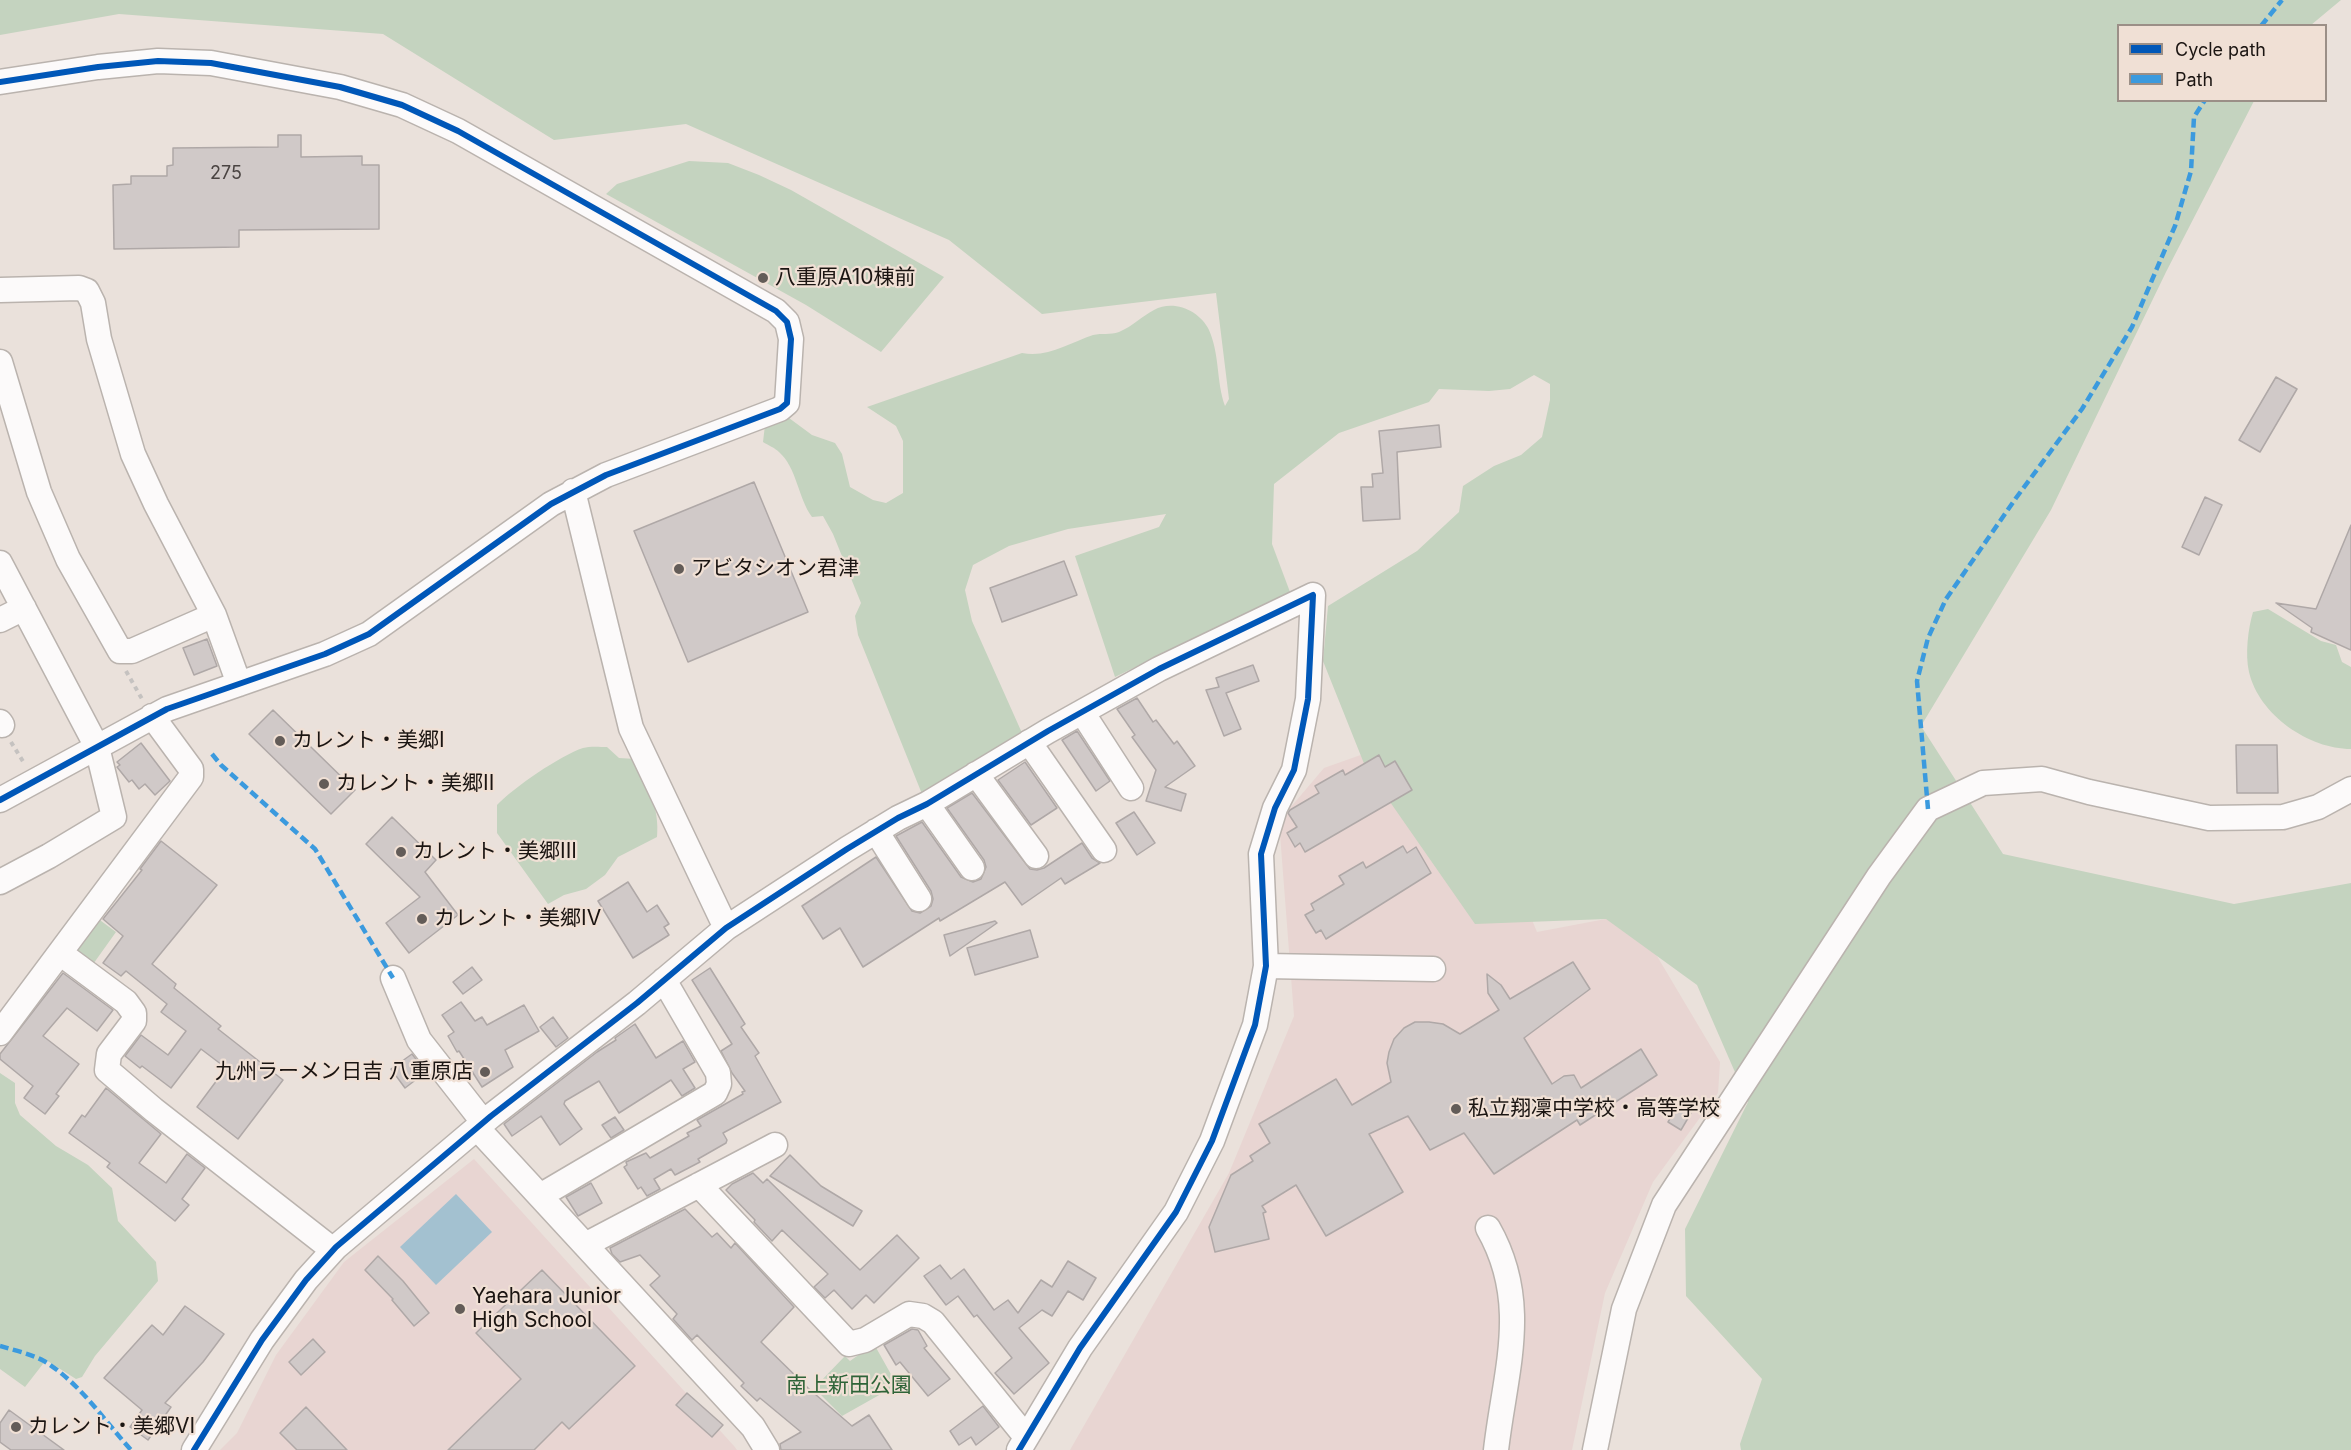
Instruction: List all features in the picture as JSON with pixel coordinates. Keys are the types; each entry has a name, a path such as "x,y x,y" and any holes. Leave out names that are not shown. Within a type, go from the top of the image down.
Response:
{"street":[{"path":"0,82 98,67 158,61 211,63 340,87 402,105 458,131 777,311 787,322 791,339 787,403 780,409 606,475 573,491 551,504 369,634 325,654 239,684 148,710 97,747 0,800"},
{"path":"0,291 79,288 87,291 93,303 99,339 133,454 156,504 214,615 239,684"},
{"path":"0,362 39,492 68,559 120,651 132,651 214,615"},
{"path":"573,491 631,728 726,928"},
{"path":"0,562 97,747 114,817 0,882"},
{"path":"194,1450 262,1340 306,1280 333,1250 376,1211 726,928 876,831 927,804 1029,742 1159,669 1313,595 1308,699 1294,770 1275,808 1261,854 1266,966 1255,1024 1212,1141 1176,1212 1080,1348 1022,1444 933,1322 923,1316 909,1314 865,1340 849,1344 699,1185"},
{"path":"0,620 24,608"},
{"path":"0,1033 191,777 191,769 148,710"},
{"path":"1082,712 1131,788"},
{"path":"1029,742 1104,850"},
{"path":"976,774 1036,856"},
{"path":"1595,1450 1624,1309 1664,1205 1878,876 1928,809 1983,783 2042,778 2089,792 2209,818 2283,817 2318,807 2351,789"},
{"path":"927,804 972,868"},
{"path":"876,831 919,899"},
{"path":"60,953 126,1002 134,1013 134,1021 109,1054 107,1070 154,1110 333,1250"},
{"path":"1266,966 1432,969"},
{"path":"393,978 419,1040 481,1126 540,1196 753,1427 766,1450"},
{"path":"540,1196 715,1093 719,1084 718,1073 664,980"},
{"path":"585,1245 775,1145"},
{"path":"1488,1228 1504,1263 1513,1311 1511,1360 1496,1450"}],"path":[{"path":"120,651 122,663 148,710"},
{"path":"1,724 27,768"}],"shaded area":[{"path":"1417,735 1462,752 1537,932 1632,914 1720,1062 1718,1093 1653,1182 1605,1293 1572,1450 1070,1450 1229,1173 1294,1016 1279,821 1324,768"},
{"name":"Yaehara Junior High School","path":"474,1159 737,1450 220,1450 237,1433 276,1355 344,1262"}],"green space":[{"path":"0,0 2341,0 2312,24 2117,24 2117,102 2253,102 2166,272 2051,510 1921,726 2003,854 2234,904 2351,883 2351,1450 1741,1450 1740,1444 1762,1379 1686,1296 1685,1229 1748,1102 1697,985 1606,919 1475,924 1365,766 1323,661 1328,606 1417,551 1459,512 1463,486 1494,466 1521,455 1542,437 1550,400 1550,384 1534,375 1510,389 1489,391 1439,389 1429,402 1339,433 1274,484 1272,544 1290,592 1115,677 1075,556 1159,527 1166,514 1068,529 1009,546 973,565 965,590 972,621 1022,733 922,794 858,635 855,616 861,603 833,534 823,516 812,517 785,459 763,442 765,425 789,418 812,435 835,443 842,454 850,487 873,500 886,503 903,493 903,441 896,426 867,407 1022,353 1050,352 1093,335 1119,332 1154,310 1170,306 1178,306 1193,312 1209,330 1215,349 1225,406 1229,399 1216,293 1042,314 949,240 686,124 554,140 383,34 119,14 0,35"},
{"path":"689,161 728,163 759,175 791,190 944,277 881,352 806,305 606,194 617,184"},
{"path":"2268,609 2321,641 2336,645 2342,662 2351,667 2351,749 2319,743 2303,736 2288,727 2263,702 2249,672 2247,650 2253,612"},
{"path":"607,747 619,758 636,759 655,806 657,837 618,857 605,875 586,889 564,895 548,904 497,833 497,805 525,781 563,757 583,748"},
{"path":"93,915 116,932 91,967 68,950"},
{"path":"0,1073 15,1083 15,1103 20,1115 56,1146 88,1165 112,1188 118,1221 156,1262 158,1281 95,1356 82,1377 76,1379 46,1360 25,1387 0,1369"},
{"name":"南上新田公園","path":"874,1344 897,1385 842,1416 819,1393 817,1385 845,1356 850,1361"}],"water":[{"path":"456,1194 492,1232 436,1285 400,1247"}],"building":[{"path":"278,135 301,135 301,157 362,156 362,165 379,165 379,229 239,230 239,247 114,249 113,185 131,184 131,176 167,176 167,166 173,165 173,148 278,147"},
{"path":"2276,377 2297,389 2260,452 2239,440"},
{"path":"1439,425 1441,447 1397,452 1400,519 1363,521 1361,487 1373,487 1372,474 1383,473 1379,431"},
{"name":"アビタシオン君津","path":"754,482 808,612 688,662 634,531"},
{"path":"2205,497 2222,505 2199,555 2182,547"},
{"path":"2351,525 2351,650 2311,632 2312,628 2276,603 2316,609"},
{"path":"1064,561 1077,595 1002,622 990,588"},
{"path":"207,639 217,666 194,675 183,648"},
{"path":"1253,665 1259,681 1226,693 1241,729 1224,736 1206,690 1219,687 1216,678"},
{"path":"1137,698 1153,722 1156,720 1174,744 1177,741 1195,766 1165,787 1186,794 1181,811 1146,801 1156,770 1132,737 1135,735 1117,709"},
{"path":"273,710 355,790 331,814 249,734"},
{"path":"1077,731 1110,781 1096,791 1062,740"},
{"path":"141,743 170,781 155,795 145,784 139,789 132,780 129,782 117,767 120,765 117,762"},
{"path":"2236,745 2277,745 2278,793 2237,793"},
{"path":"1379,755 1385,767 1395,761 1412,790 1305,852 1300,843 1295,847 1287,833 1297,827 1288,813 1290,810 1319,793 1315,786 1343,770 1345,775"},
{"path":"1025,762 1057,808 1031,825 998,780"},
{"path":"972,793 1030,869 1044,868 1082,843 1092,858 1100,863 1065,884 1061,878 1022,905 1005,882 940,921 939,918 863,967 840,928 823,939 802,906 876,857 912,911 920,913 931,906 933,899 931,891 896,836 922,822 961,877 973,882 981,879 986,867 984,860 947,808"},
{"path":"1134,812 1155,843 1137,855 1116,823"},
{"path":"392,817 436,860 425,872 458,915 409,953 386,923 420,897 366,844"},
{"path":"161,841 217,885 152,964 176,984 174,988 221,1026 218,1029 283,1080 238,1139 197,1107 226,1068 201,1049 171,1088 125,1056 141,1035 168,1055 186,1031 161,1012 167,1004 126,971 121,976 103,963 123,936 103,919 142,870 140,869"},
{"path":"1403,846 1407,853 1416,847 1431,873 1326,939 1321,930 1316,933 1305,915 1314,910 1311,904 1344,884 1339,876 1363,862 1366,868"},
{"path":"628,882 647,912 657,905 669,924 664,927 669,935 633,958 598,901"},
{"path":"995,921 997,923 950,956 944,935"},
{"path":"1030,930 1038,957 975,975 967,948"},
{"path":"1573,962 1590,989 1524,1038 1552,1084 1564,1076 1574,1075 1581,1088 1641,1049 1657,1075 1580,1125 1577,1120 1494,1174 1464,1133 1430,1150 1408,1116 1369,1134 1403,1192 1326,1236 1296,1185 1262,1206 1266,1212 1263,1213 1269,1239 1215,1252 1209,1227 1231,1175 1253,1161 1250,1156 1270,1143 1259,1124 1336,1079 1352,1105 1391,1082 1387,1063 1389,1052 1394,1039 1404,1028 1415,1022 1429,1022 1443,1024 1460,1034 1499,1010 1488,993 1487,974 1501,985 1510,999"},
{"path":"472,967 482,980 463,994 453,982"},
{"path":"710,968 745,1024 741,1027 759,1053 755,1056 781,1102 723,1133 727,1140 726,1143 698,1159 700,1162 675,1175 671,1169 654,1179 660,1189 647,1196 641,1187 638,1189 624,1167 627,1165 626,1162 646,1153 650,1158 689,1136 687,1133 701,1126 697,1120 745,1091 732,1073 721,1051 732,1044 692,980"},
{"path":"63,973 113,1010 97,1031 67,1008 43,1036 79,1064 56,1094 59,1096 45,1114 24,1098 33,1086 0,1059 0,1054"},
{"path":"461,1002 475,1021 482,1017 487,1025 524,1005 539,1031 505,1050 513,1067 482,1087 448,1036 454,1032 442,1015"},
{"path":"553,1017 568,1038 556,1047 540,1027"},
{"path":"635,1024 656,1058 683,1041 695,1062 683,1069 695,1088 682,1096 671,1080 619,1113 599,1081 565,1101 564,1104 582,1129 560,1145 541,1116 512,1136 504,1124"},
{"path":"412,1054 426,1072 405,1088 391,1069"},
{"path":"106,1088 161,1134 139,1163 166,1183 187,1154 205,1168 182,1199 189,1205 175,1221 107,1167 110,1163 69,1133 82,1115 85,1117"},
{"path":"1678,1105 1691,1113 1681,1130 1668,1122"},
{"path":"615,1117 624,1130 611,1138 602,1125"},
{"path":"790,1155 821,1186 862,1211 853,1226 770,1176"},
{"path":"753,1173 763,1183 767,1179 860,1270 897,1235 919,1258 874,1303 866,1295 852,1309 834,1290 825,1298 814,1287 828,1274 782,1230 772,1241 726,1190 732,1184"},
{"path":"591,1183 602,1203 578,1216 566,1197"},
{"path":"685,1209 712,1237 717,1233 731,1248 735,1243 794,1307 761,1342 808,1388 852,1426 869,1415 892,1450 781,1450 780,1444 801,1432 760,1398 757,1401 741,1386 744,1383 697,1335 692,1340 673,1319 677,1314 650,1285 660,1276 640,1255 620,1262 612,1254 610,1248"},
{"path":"378,1256 403,1281 429,1313 414,1326 393,1299 365,1270"},
{"path":"1068,1261 1096,1278 1083,1300 1068,1291 1052,1316 1042,1310 1019,1328 1049,1363 1014,1394 995,1373 1012,1358 977,1315 974,1317 958,1296 946,1305 924,1276 940,1265 951,1279 964,1269 994,1310 1008,1300 1018,1313 1041,1280 1052,1287"},
{"path":"542,1270 635,1366 569,1429 562,1422 534,1450 448,1450 521,1379 476,1333"},
{"path":"185,1306 224,1334 203,1362 165,1403 171,1407 148,1440 130,1427 142,1410 104,1378 152,1325 163,1335"},
{"path":"912,1329 918,1330 927,1346 924,1348 950,1379 928,1396 900,1362 896,1365 884,1345"},
{"path":"313,1339 325,1352 301,1375 289,1362"},
{"path":"687,1393 723,1425 712,1437 676,1405"},
{"path":"983,1406 999,1427 976,1445 971,1437 959,1445 950,1431"},
{"path":"306,1407 347,1450 297,1450 280,1433"},
{"name":"カレント・美郷VI","path":"9,1410 64,1450 11,1450 0,1442 0,1423"}],"marked path":[{"path":"2263,24 2282,0"},
{"path":"1928,809 1917,681 1928,638 1946,599 2016,498 2082,409 2132,327 2175,226 2191,171 2194,117 2204,102"},
{"path":"212,754 221,765 315,849 393,978"},
{"path":"0,1346 34,1356 57,1370 80,1391 131,1450"}],"cycle path":[{"path":"0,82 98,67 158,61 211,63 340,87 402,105 458,131 776,311 787,322 791,339 787,403 780,409 606,475 551,504 369,634 325,654 167,709 0,800"},
{"path":"194,1450 262,1340 306,1280 336,1247 491,1116 637,1003 726,928 847,849 1048,731 1159,669 1313,595 1308,699 1294,770 1275,808 1261,854 1266,966 1255,1025 1212,1141 1176,1212 1080,1348 1019,1450"}],"place":[{"name":"八重原A10棟前","path":"763,278"},
{"name":"アビタシオン君津","path":"679,569"},
{"name":"カレント・美郷I","path":"280,741"},
{"name":"カレント・美郷II","path":"324,784"},
{"name":"カレント・美郷III","path":"401,852"},
{"name":"カレント・美郷IV","path":"422,919"},
{"name":"九州ラーメン日吉 八重原店","path":"485,1072"},
{"name":"私立翔凜中学校・高等学校","path":"1456,1109"},
{"name":"Yaehara Junior High School","path":"460,1309"},
{"name":"カレント・美郷VI","path":"16,1427"}]}
